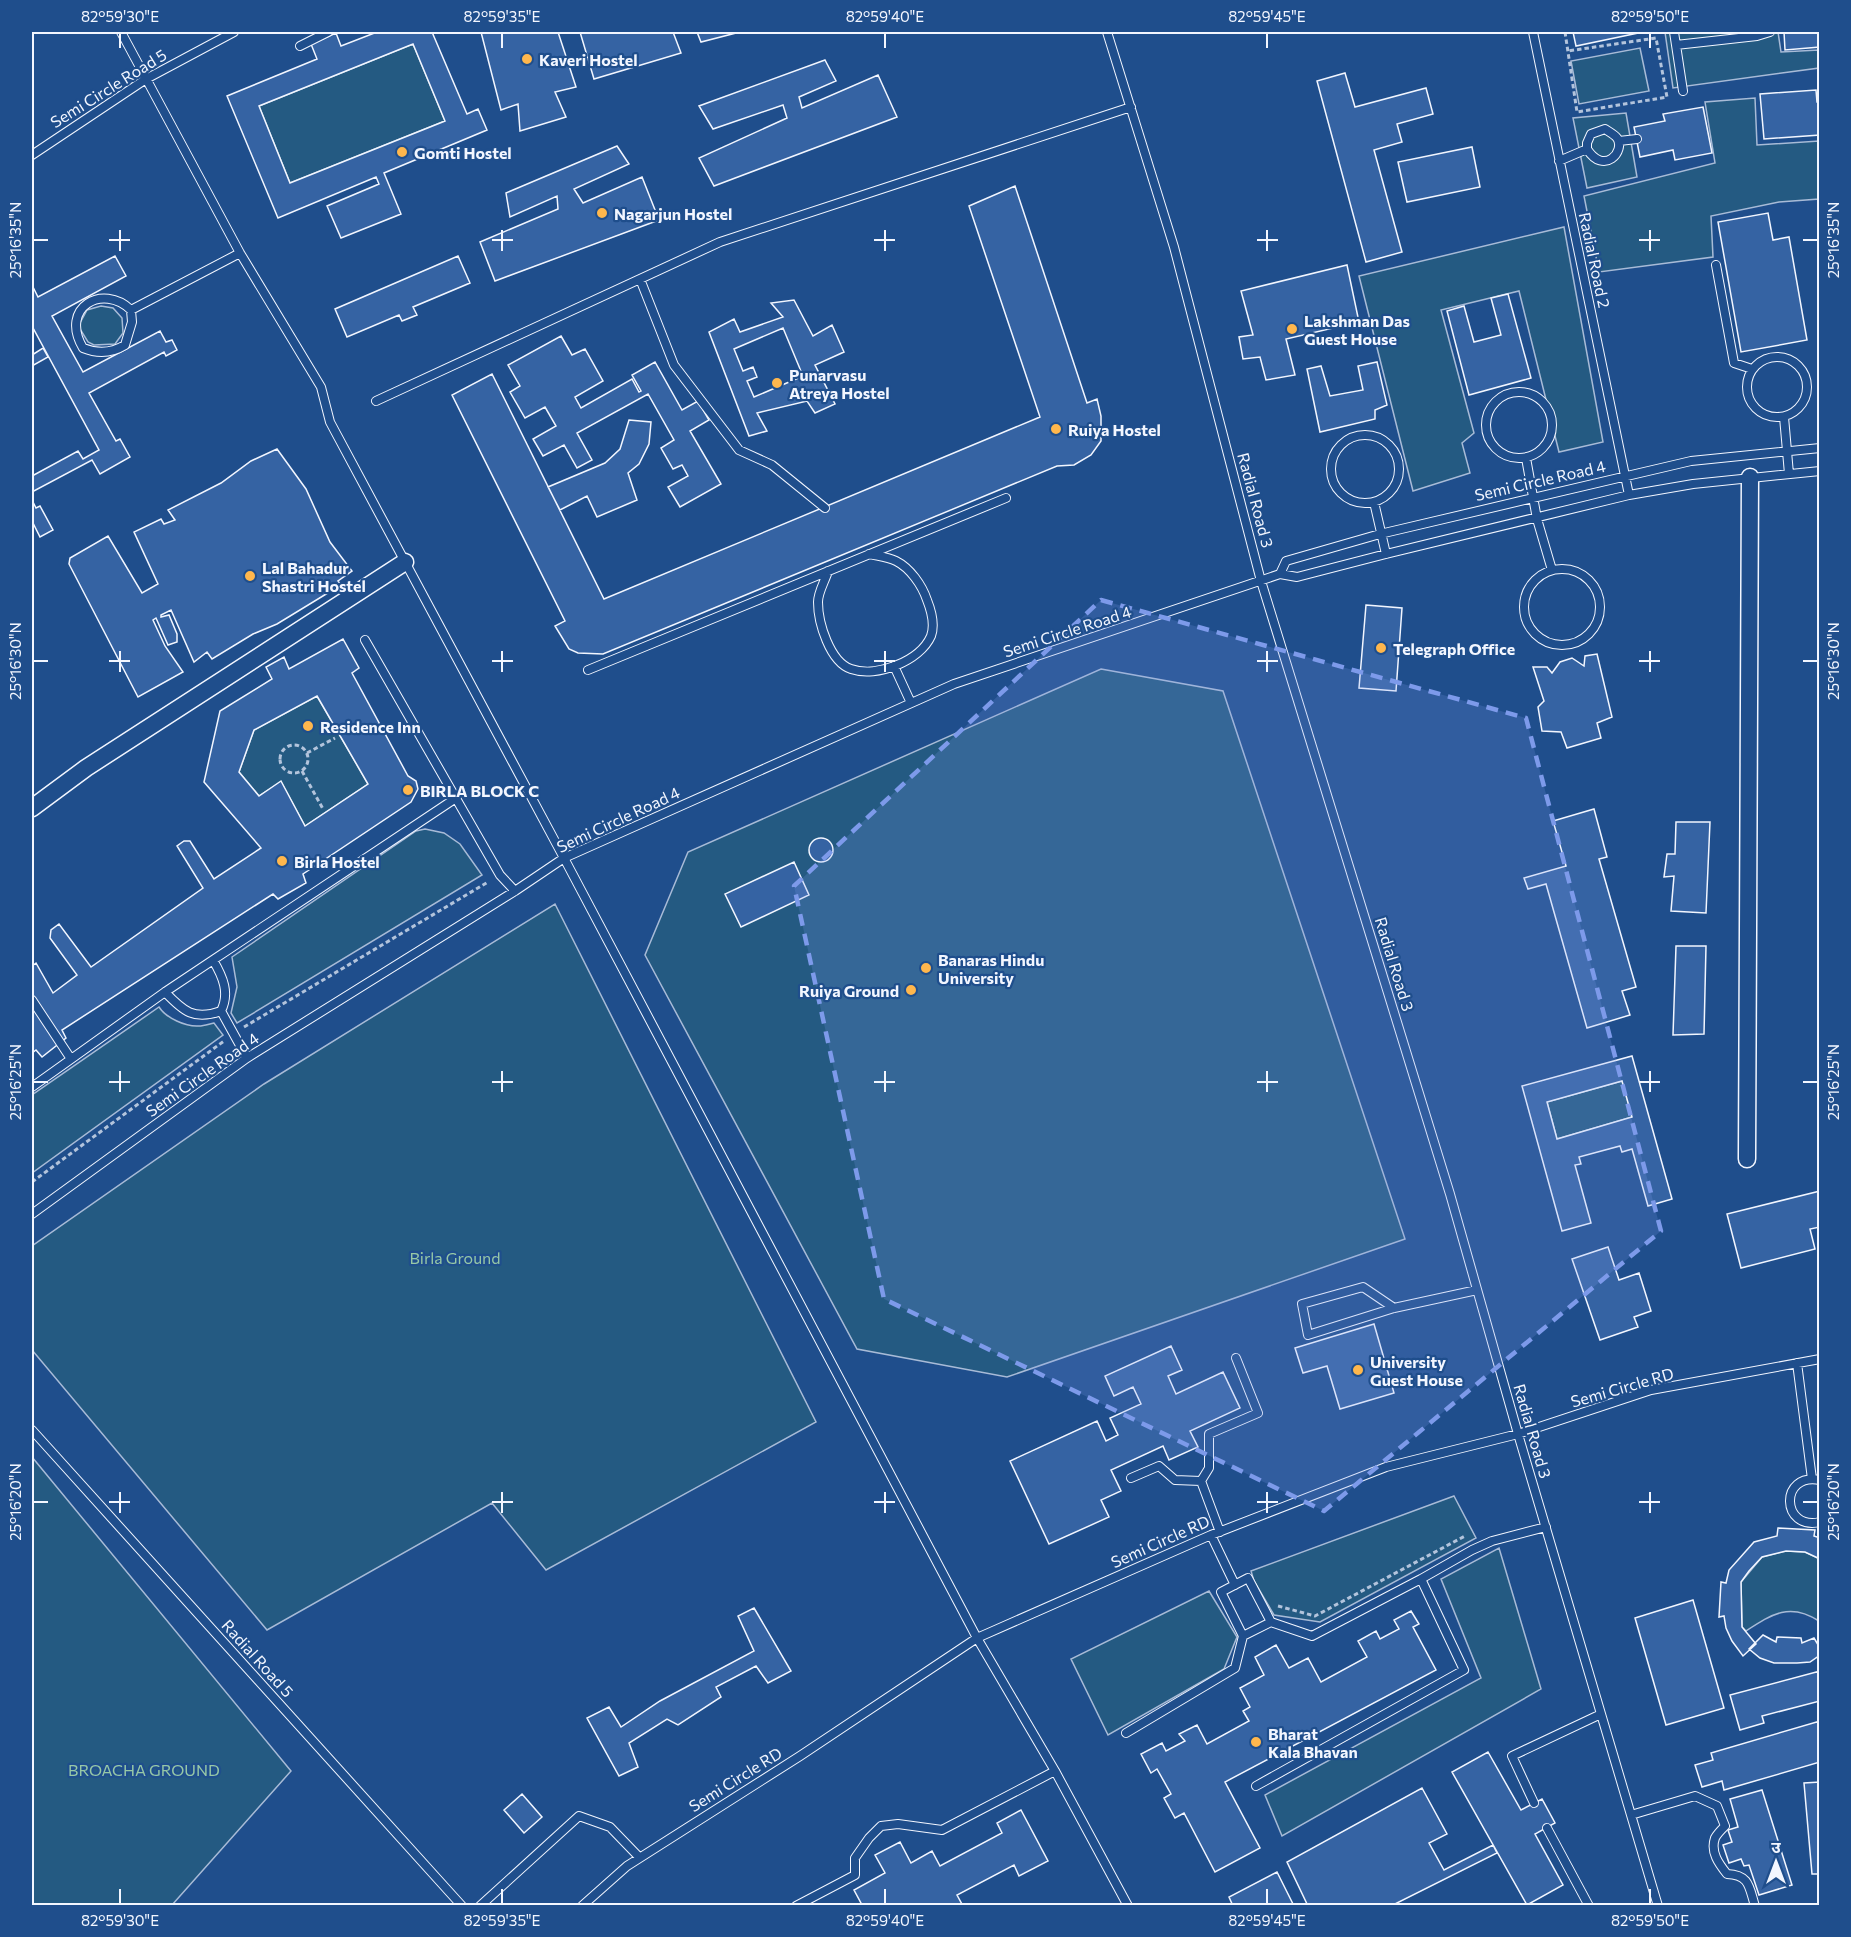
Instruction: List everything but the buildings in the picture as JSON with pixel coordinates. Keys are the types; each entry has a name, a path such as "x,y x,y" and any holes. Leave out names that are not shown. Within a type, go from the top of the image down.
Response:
{"street":[{"path":"1748,1159 1750,477"},
{"path":"32,808 86,768 405,562"}],"lane":[{"path":"121,32 240,254 321,387 330,422 977,1638 1055,1771 1128,1905"},
{"name":"Semi Circle Road 5","path":"32,155 146,79 234,32"},
{"path":"300,46 328,32"},
{"name":"Radial Road 3","path":"1107,32 1174,247 1262,581 1447,1183 1518,1434 1658,1905"},
{"name":"Radial Road 2","path":"1533,32 1629,495"},
{"path":"1674,32 1683,91"},
{"path":"1676,45 1757,36 1770,32"},
{"path":"376,401 720,242 1131,107"},
{"path":"1605,129 1616,135 1619,141 1619,149 1613,158 1604,162 1593,158 1587,149 1591,134 1605,129"},
{"path":"1619,141 1636,139"},
{"path":"1559,161 1587,149"},
{"path":"131,310 240,254"},
{"path":"1716,265 1734,363 1752,369"},
{"path":"640,279 674,365 739,450 772,465 825,508"},
{"path":"102,298 124,304 131,310 130,330 125,345 109,352 83,348 75,330 79,312 85,305 102,298"},
{"path":"1773,356 1784,357 1795,362 1803,370 1808,381 1808,393 1803,404 1795,412 1784,417 1772,417 1760,412 1751,403 1747,392 1747,380 1752,369 1761,360 1773,356"},
{"path":"1512,392 1524,392 1544,403 1553,424 1551,436 1545,446 1537,454 1526,458 1505,456 1496,450 1486,432 1488,411 1494,402 1512,392"},
{"path":"1784,417 1789,474"},
{"path":"1356,435 1378,436 1395,450 1399,460 1398,481 1384,498 1374,502 1353,501 1336,487 1332,477 1333,456 1347,439 1356,435"},
{"name":"Semi Circle Road 4","path":"1280,574 1286,561 1380,534 1532,497 1691,461 1820,448"},
{"path":"1526,458 1537,519 1552,570"},
{"name":"Semi Circle Road 4","path":"32,1214 247,1058 564,858 954,684 1280,574 1297,578 1629,495 1693,484 1820,471"},
{"path":"588,670 828,572 845,559 869,554 1006,498"},
{"path":"1374,502 1386,554"},
{"path":"828,572 818,600 821,627 836,658 851,669 880,671 894,666 920,651 926,643 932,634 932,611 924,591 908,570 895,561 869,554"},
{"path":"1565,569 1578,572 1589,579 1597,590 1600,615 1595,627 1586,637 1575,643 1562,645 1539,638 1525,618 1526,594 1532,583 1541,575 1552,570 1565,569"},
{"path":"365,640 500,875 515,891"},
{"path":"894,666 911,704"},
{"path":"32,1087 165,992 456,798"},
{"path":"165,992 178,1006 194,1015 208,1016 220,1011 225,1004 225,984 213,960"},
{"path":"32,1000 71,1059"},
{"path":"220,1011 247,1058"},
{"path":"1394,1308 1363,1287 1302,1304 1308,1335 1394,1308 1477,1290"},
{"path":"1235,1585 1215,1533 1201,1481 1209,1468 1209,1434 1258,1413 1236,1358"},
{"name":"Semi Circle RD","path":"582,1905 639,1857 800,1756 977,1638 1215,1533 1386,1467 1518,1434 1651,1390 1820,1359"},
{"path":"1797,1363 1816,1480 1805,1480 1794,1487 1789,1500 1790,1507 1804,1522 1820,1522"},
{"name":"Radial Road 5","path":"32,1430 462,1905"},
{"path":"1131,1478 1159,1466 1175,1480 1201,1481"},
{"path":"1126,1732 1235,1668 1243,1636 1221,1592 1248,1578 1271,1622 1312,1636 1472,1550 1492,1541 1546,1527"},
{"path":"1256,1786 1464,1670 1421,1579"},
{"path":"1243,1636 1271,1622"},
{"path":"1534,1803 1512,1756 1601,1714"},
{"path":"796,1905 855,1875 855,1858 881,1826 898,1824 942,1830 1055,1771"},
{"path":"1631,1815 1695,1796 1717,1806 1725,1826 1715,1838 1717,1863 1727,1874 1739,1875 1748,1882 1755,1905"},
{"path":"480,1905 579,1816 610,1827 639,1857"},
{"path":"1547,1828 1589,1905"}],"path":[{"path":"1565,32 1577,112 1666,98 1656,38 1568,51"},
{"path":"307,753 335,738"},
{"path":"290,745 300,746 307,753 309,759 302,771 293,773 284,769 280,760 282,751 290,745"},
{"path":"302,771 323,809"},
{"path":"32,1182 233,1034 500,875"},
{"path":"1273,1598 1277,1606 1315,1616 1465,1536"}],"highlighted area":[{"path":"1101,600 1526,718 1661,1231 1324,1511 884,1299 794,886"}],"green space":[{"path":"1665,32 1778,32 1781,52 1819,50 1819,68 1673,88"},
{"path":"413,44 445,121 290,183 259,106"},
{"path":"1640,48 1649,91 1579,104 1571,61"},
{"path":"1755,98 1757,145 1819,141 1819,199 1779,202 1711,216 1713,257 1599,272 1584,196 1715,163 1705,102"},
{"path":"1626,113 1637,177 1587,188 1573,118"},
{"path":"1564,227 1603,442 1559,452 1519,291 1441,310 1474,433 1462,443 1470,473 1413,491 1359,276"},
{"path":"101,306 113,308 122,318 123,333 115,344 94,345 88,342 80,329 80,323 87,310"},
{"path":"1101,669 1223,691 1405,1239 1007,1377 857,1349 645,955 688,852"},
{"path":"317,696 368,784 305,826 281,782 259,796 239,772 254,730"},
{"path":"425,829 444,833 460,844 482,875 237,1023 231,1013 237,987 232,957 416,831"},
{"name":"Birla Ground","path":"555,904 816,1422 546,1570 492,1503 267,1630 32,1350 32,1246 264,1084"},
{"path":"159,1007 166,1015 182,1023 199,1026 214,1023 223,1035 32,1173 32,1095"},
{"path":"1622,1081 1632,1117 1557,1139 1547,1102"},
{"name":"BROACHA GROUND","path":"32,1457 291,1771 172,1905 32,1905"},
{"path":"1454,1496 1476,1538 1320,1622 1274,1615 1254,1581 1251,1571"},
{"path":"1499,1548 1541,1689 1282,1836 1265,1795 1481,1678 1441,1579"},
{"path":"1786,1551 1805,1552 1820,1559 1819,1621 1799,1612 1781,1612 1746,1631 1742,1627 1741,1582 1762,1557"},
{"path":"1209,1591 1237,1637 1224,1669 1108,1735 1071,1659"}],"place":[{"name":"Kaveri Hostel","path":"527,59"},
{"name":"Gomti Hostel","path":"402,152"},
{"name":"Nagarjun Hostel","path":"602,213"},
{"name":"Lakshman Das Guest House","path":"1292,329"},
{"name":"Punarvasu Atreya Hostel","path":"777,383"},
{"name":"Ruiya Hostel","path":"1056,429"},
{"name":"Lal Bahadur Shastri Hostel","path":"250,576"},
{"name":"Telegraph Office","path":"1381,648"},
{"name":"Residence Inn","path":"308,726"},
{"name":"BIRLA BLOCK C","path":"408,790"},
{"name":"Birla Hostel","path":"282,861"},
{"name":"Banaras Hindu University","path":"926,968"},
{"name":"Ruiya Ground","path":"911,990"},
{"name":"University Guest House","path":"1358,1370"},
{"name":"Bharat Kala Bhavan","path":"1256,1742"}]}
